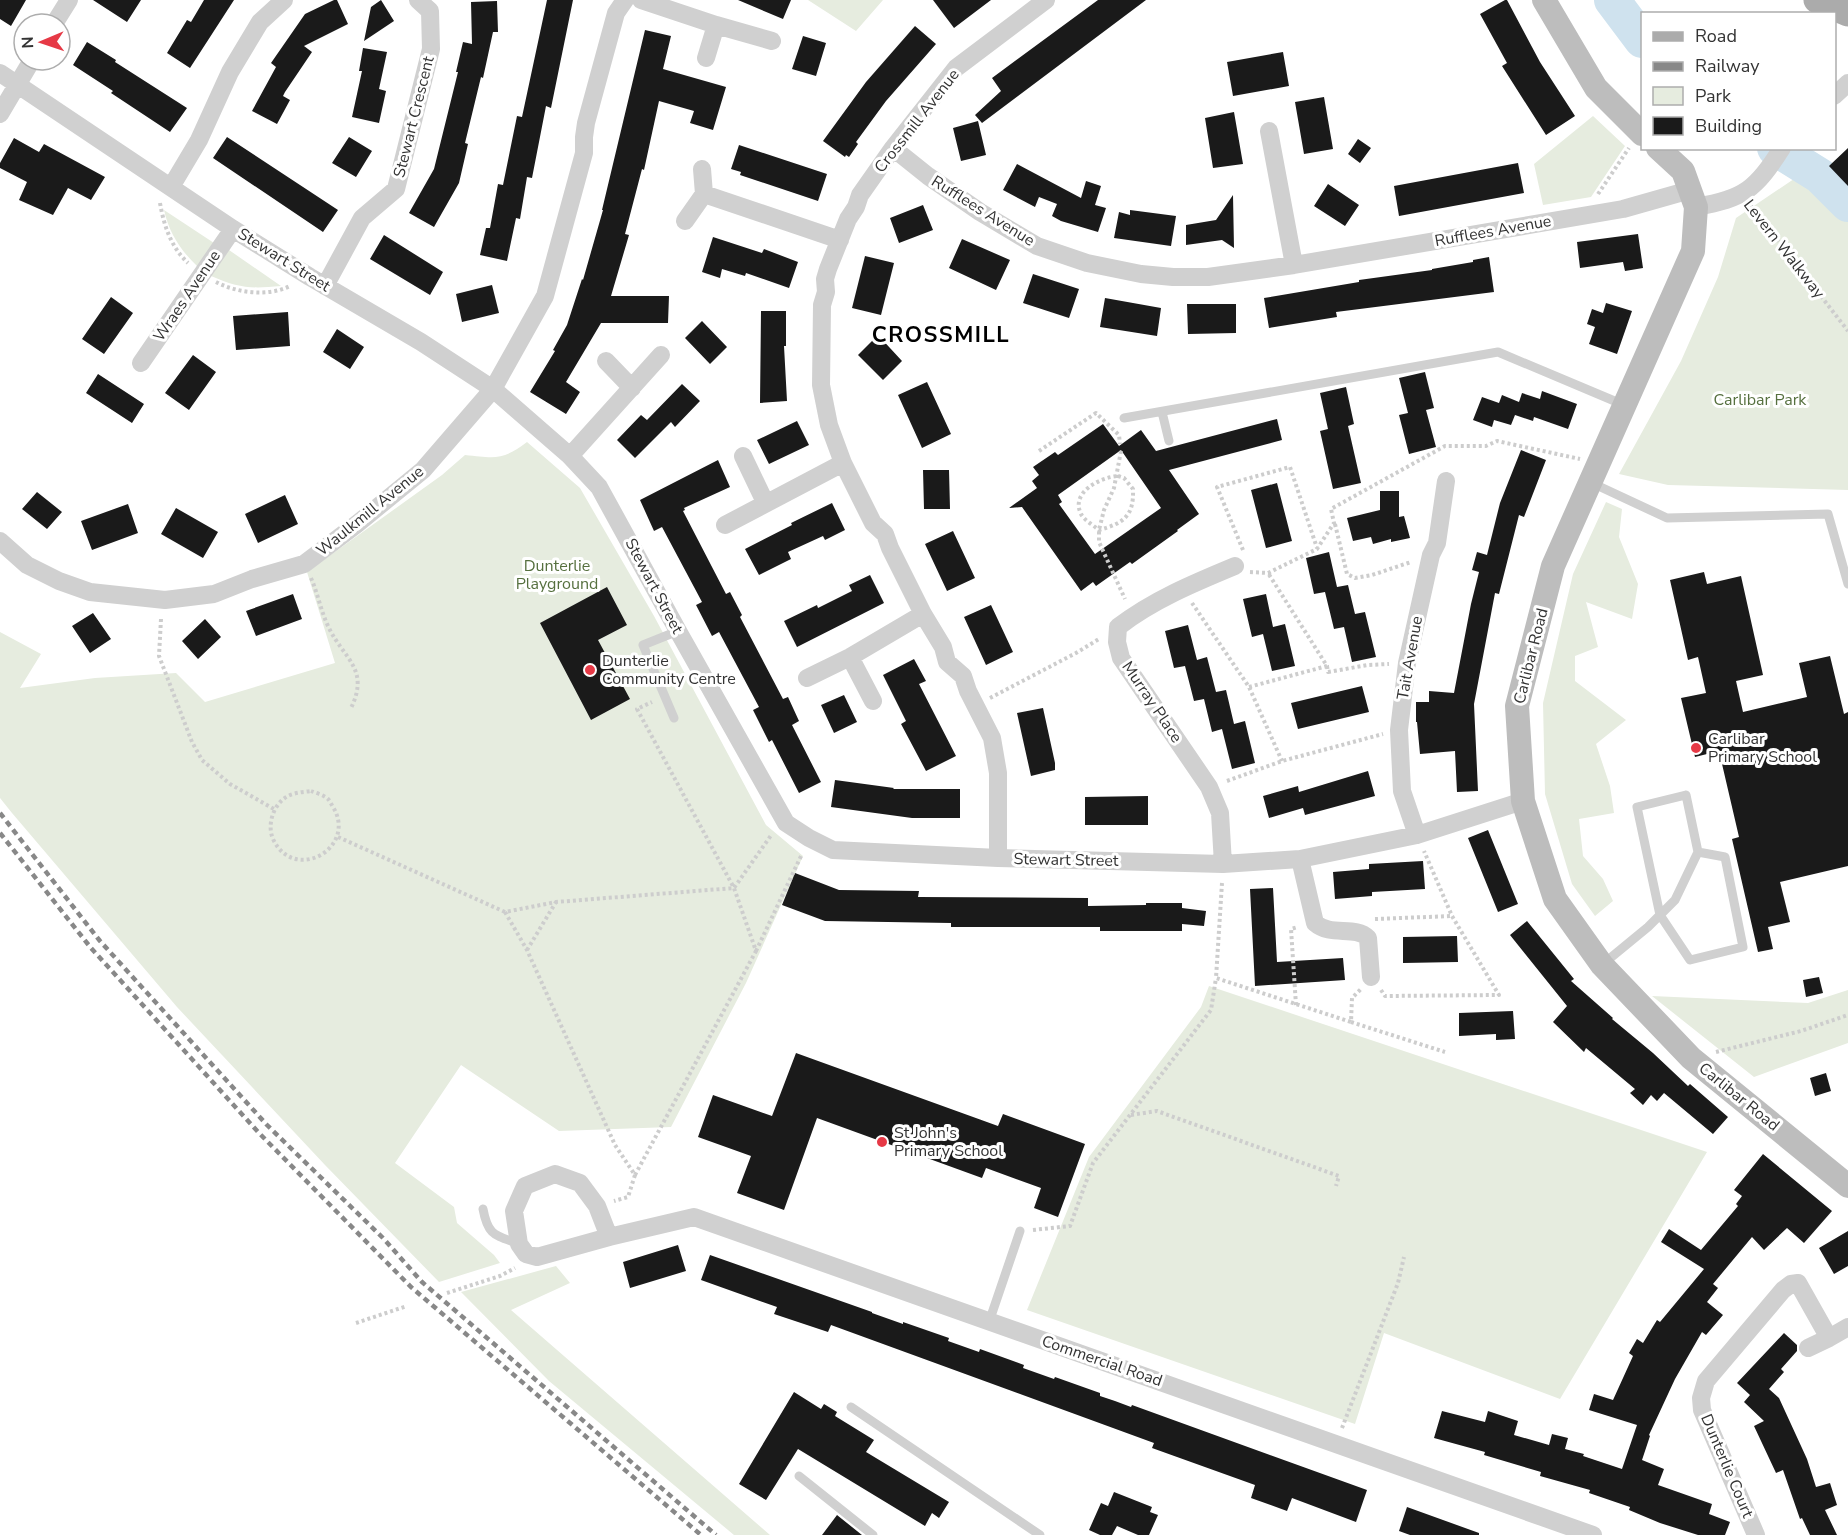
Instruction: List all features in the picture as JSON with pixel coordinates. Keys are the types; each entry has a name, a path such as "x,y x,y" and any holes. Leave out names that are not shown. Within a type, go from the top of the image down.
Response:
{"main road":[{"path":"1817,0 1848,13"}],"street":[{"path":"171,187 199,140 236,62 260,22 284,0"},
{"name":"Stewart Crescent","path":"325,285 362,218 396,189 431,49 430,11 418,0"},
{"name":"Waulkmill Avenue","path":"0,541 27,565 59,581 90,592 165,600 214,594 252,579 304,564 423,470 493,389 544,296 584,153 586,123 616,13 625,0"},
{"path":"641,0 772,41"},
{"name":"Crossmill Avenue","path":"998,858 998,773 992,738 968,691 963,676 947,662 943,647 923,614 885,534 873,523 843,463 829,425 821,386 822,305 826,292 825,279 848,219 860,195 892,148 956,68 1046,0"},
{"path":"1544,0 1596,87 1641,133"},
{"path":"706,58 716,25"},
{"path":"0,114 25,72"},
{"name":"Stewart Street","path":"0,73 233,229 421,342 493,389 570,456 599,487 786,823 808,838 833,850 998,858 1224,864 1300,860 1417,835 1524,801"},
{"path":"1269,131 1294,265"},
{"name":"Rufflees Avenue","path":"892,148 980,212 1037,246 1087,263 1141,274 1173,277 1208,277 1294,265 1693,198"},
{"path":"1660,150 1683,171 1693,198 1718,203 1742,194 1765,176 1781,150"},
{"path":"685,221 704,194 702,169"},
{"path":"704,194 840,240"},
{"name":"Carlibar Road","path":"1693,198 1693,251 1553,566 1517,706 1524,801 1555,899 1602,965 1691,1058 1848,1186"},
{"name":"Wraes Avenue","path":"141,363 233,229"},
{"path":"570,456 661,355"},
{"path":"606,361 632,388"},
{"path":"743,456 765,502"},
{"path":"724,525 843,463"},
{"name":"Tait Avenue","path":"1417,835 1402,791 1399,730 1407,663 1431,555 1437,543 1446,481"},
{"path":"1118,627 1181,588 1242,560"},
{"path":"807,678 849,657 923,614"},
{"name":"Murray Place","path":"1118,627 1117,642 1121,658 1209,787 1220,813 1224,864"},
{"path":"849,657 873,701"},
{"path":"1300,860 1315,923 1329,931 1363,934 1368,938 1371,977"},
{"path":"537,1257 526,1254 519,1244 514,1211 525,1186 555,1174 580,1183 597,1206 609,1237"},
{"name":"Commercial Road","path":"537,1257 694,1217 1593,1535"},
{"name":"Dunterlie Court","path":"1756,1535 1702,1410 1701,1398 1706,1381 1783,1290 1791,1284 1798,1283 1828,1338"},
{"path":"1808,1348 1848,1327"}],"lane":[{"path":"1124,418 1498,352 1624,405"},
{"path":"1162,412 1169,441"},
{"path":"1594,472 1667,518 1828,514 1848,584"},
{"path":"674,718 643,645 678,631"},
{"path":"1602,965 1648,927 1660,915 1675,900 1698,852 1686,795 1637,807 1660,915 1690,960 1743,947 1725,857 1698,852"},
{"path":"483,1209 486,1225 495,1235 519,1244"},
{"path":"989,1322 1020,1231"},
{"path":"851,1407 1040,1535"},
{"path":"799,1476 873,1535"}],"path":[{"path":"1599,213 1598,194 1641,133"},
{"name":"Levern Walkway","path":"1742,194 1848,331"},
{"path":"1039,451 1095,413 1119,435 1120,444"},
{"path":"1431,555 1372,575 1355,578 1347,574 1331,509 1445,446 1486,446 1497,441 1594,472"},
{"path":"1121,451 1114,488 1104,510 1099,530 1099,542 1133,616"},
{"path":"1317,549 1290,466 1217,487 1242,560 1252,573 1268,573 1317,549 1334,524"},
{"path":"1108,477 1124,478 1133,489 1131,512 1118,522 1099,530 1082,516 1079,508 1081,496 1094,483 1108,477"},
{"path":"304,564 328,627 354,666 359,684 358,695 351,708"},
{"path":"1268,573 1328,666 1328,672 1368,665 1407,663"},
{"path":"1181,588 1249,687 1282,761"},
{"path":"165,600 159,656 192,742 202,760 230,784 274,809"},
{"path":"976,706 1076,653 1118,627"},
{"path":"1249,687 1328,666"},
{"path":"665,696 637,709 734,888 756,951"},
{"path":"1209,787 1282,761 1399,730"},
{"path":"311,791 328,799 339,816 338,837 326,853 307,861 288,858 277,847 269,831 274,809 290,794 311,791"},
{"path":"734,888 773,832 786,823"},
{"path":"1351,1022 1352,998 1371,977 1385,996 1499,995 1452,916 1417,835"},
{"path":"338,837 505,912 556,902 734,888"},
{"path":"597,1206 628,1197 635,1175 756,951 808,838"},
{"path":"1020,1231 1071,1226 1093,1163 1211,1010 1216,978 1224,864"},
{"path":"527,950 556,902"},
{"path":"505,912 527,950 615,1145 635,1175"},
{"path":"1350,932 1371,919 1452,916"},
{"path":"1296,1005 1291,929 1315,923"},
{"path":"1216,978 1445,1052"},
{"path":"1691,1058 1801,1031 1848,1015"},
{"path":"1131,1115 1157,1111 1339,1176 1336,1186"},
{"path":"447,1293 500,1276 537,1257"},
{"path":"1336,1444 1398,1283 1404,1257"},
{"path":"356,1323 407,1306"}],"green space":[{"path":"808,0 883,0 856,31"},
{"path":"1593,116 1625,146 1591,197 1543,205 1534,164"},
{"name":"Carlibar Park","path":"1819,162 1848,190 1848,490 1668,485 1619,474 1681,361 1718,277 1736,218"},
{"path":"164,210 214,243 198,267 176,241"},
{"path":"229,250 281,286 245,287 211,276"},
{"name":"Dunterlie Playground","path":"527,442 580,488 654,616 766,825 803,856 746,983 671,1127 559,1131 461,1065 395,1163 454,1207 457,1223 500,1263 439,1282 325,1165 177,1007 0,798 0,632 41,654 20,688 95,678 176,673 205,702 335,663 307,572 442,475 465,455 498,457"},
{"path":"1606,502 1622,509 1619,537 1638,584 1632,619 1586,602 1598,647 1575,656 1575,681 1626,720 1596,744 1610,786 1614,813 1579,819 1583,856 1603,879 1613,901 1595,916 1572,884 1545,794 1543,703 1573,574"},
{"path":"1209,986 1707,1152 1560,1399 1384,1333 1355,1424 1027,1310 1089,1157 1201,1007"},
{"path":"1848,990 1848,1043 1754,1077 1652,996 1808,1003"},
{"path":"556,1266 570,1283 511,1310 770,1535 734,1535 549,1381 461,1292"}],"building":[{"path":"0,0 26,0 19,12 12,12 11,26 0,19"},
{"path":"93,0 141,0 127,22"},
{"path":"204,0 234,0 190,68 167,53 187,20 191,22"},
{"path":"337,0 348,24 304,46 312,52 283,96 290,100 277,124 252,111 276,67 271,63 305,14"},
{"path":"381,0 394,21 364,41 371,7"},
{"path":"547,0 573,0 551,108 546,106 532,178 527,177 520,219 516,218 507,261 480,255 486,228 490,228 498,184 503,185 517,116 522,117"},
{"path":"738,0 791,0 783,19"},
{"path":"933,0 991,0 954,28"},
{"path":"1098,0 1146,0 982,123 975,115 1001,91 992,78"},
{"path":"1505,0 1540,62 1575,116 1546,135 1502,66 1507,63 1480,14"},
{"path":"497,1 498,32 493,32 483,78 481,77 465,143 468,144 459,183 434,227 409,213 434,169 458,72 456,72 463,42 472,44 471,2"},
{"path":"915,26 936,44 886,101 856,142 858,144 849,157 846,155 845,157 823,141 866,82"},
{"path":"645,30 671,36 663,69 726,87 713,130 690,123 694,111 659,101 644,170 642,169 625,234 629,235 611,296 669,296 668,323 601,323 566,382 580,392 566,414 530,392 555,351 553,350 567,325 583,280 603,210"},
{"path":"803,36 826,43 816,76 792,69"},
{"path":"87,42 187,108 170,132 73,65"},
{"path":"363,48 387,52 379,89 386,91 379,123 352,117 362,71 359,71"},
{"path":"1283,52 1289,86 1233,96 1227,62"},
{"path":"1324,97 1333,149 1304,154 1295,102"},
{"path":"1234,112 1243,164 1213,168 1205,118"},
{"path":"978,121 986,155 961,161 953,128"},
{"path":"227,137 338,210 323,232 213,158"},
{"path":"349,137 372,151 356,177 332,163"},
{"path":"14,138 39,152 44,144 105,177 91,200 68,188 53,215 19,200 27,182 0,168 0,163"},
{"path":"1358,139 1371,148 1360,163 1348,154"},
{"path":"739,145 827,174 818,201 740,175 741,172 731,169"},
{"path":"1848,148 1848,186 1829,166"},
{"path":"1518,163 1524,193 1399,216 1394,186"},
{"path":"1017,164 1081,198 1086,181 1101,186 1095,205 1106,208 1098,232 1052,216 1057,204 1039,197 1035,207 1003,190"},
{"path":"1328,184 1359,205 1345,226 1314,206"},
{"path":"1233,195 1234,248 1222,240 1186,245 1186,225 1216,220"},
{"path":"923,205 933,230 899,243 890,218"},
{"path":"1130,210 1176,216 1171,246 1114,238 1119,212 1130,215"},
{"path":"1638,234 1643,268 1625,271 1623,262 1580,268 1577,242"},
{"path":"384,235 443,272 430,295 370,259"},
{"path":"713,237 762,253 764,249 798,262 789,288 746,273 745,276 722,269 720,278 702,272"},
{"path":"962,239 1010,260 996,290 949,268"},
{"path":"865,256 894,263 881,315 852,308"},
{"path":"1489,257 1494,292 1336,312 1337,317 1269,328 1264,298 1359,282 1359,280 1432,270"},
{"path":"1033,274 1079,289 1069,318 1023,303"},
{"path":"492,285 499,313 462,322 456,294"},
{"path":"111,297 133,313 104,354 82,339"},
{"path":"1105,298 1161,308 1157,336 1100,327"},
{"path":"1606,303 1632,311 1617,354 1589,344 1595,327 1587,324 1592,309 1603,313"},
{"path":"1187,304 1236,304 1236,333 1188,334"},
{"path":"761,311 786,311 786,346 784,346 787,401 760,403"},
{"path":"288,312 290,346 236,350 233,316"},
{"path":"702,321 727,347 710,364 685,338"},
{"path":"337,329 364,347 350,369 323,352"},
{"path":"878,335 902,361 883,380 858,355"},
{"path":"193,355 216,372 189,410 165,393"},
{"path":"1425,372 1434,408 1426,410 1436,447 1409,454 1399,415 1408,413 1399,378"},
{"path":"98,374 144,404 132,423 86,393"},
{"path":"927,382 951,434 922,448 898,395"},
{"path":"682,384 700,401 675,427 671,422 635,458 617,440 641,415 647,420"},
{"path":"1346,387 1354,424 1348,426 1361,483 1333,489 1320,431 1328,429 1320,393"},
{"path":"1542,391 1577,404 1568,429 1534,417 1533,421 1515,415 1511,425 1494,420 1492,427 1473,420 1482,397 1499,403 1502,395 1519,402 1522,393 1540,399"},
{"path":"1277,419 1282,440 1169,470 1199,514 1132,564 1130,562 1096,586 1093,582 1081,591 1022,507 1009,508 1037,488 1032,481 1039,475 1033,467 1055,452 1058,455 1103,424 1119,446 1141,430 1156,451","holes":["1121,450 1161,508 1095,554 1059,504 1062,502 1058,495"]},
{"path":"797,421 809,445 769,464 757,440"},
{"path":"1521,450 1546,460 1524,517 1519,515 1499,594 1495,593 1474,704 1478,791 1457,792 1455,751 1420,754 1416,702 1429,702 1429,691 1454,693 1479,572 1472,570 1477,552 1487,555 1500,503"},
{"path":"718,460 730,487 684,508 683,511 726,594 730,592 742,615 740,617 783,699 788,697 799,721 792,725 821,782 799,793 772,740 769,742 753,710 759,707 719,632 712,636 696,605 702,602 662,527 654,531 640,500"},
{"path":"923,470 949,470 950,509 924,509"},
{"path":"1277,483 1292,541 1266,548 1251,490"},
{"path":"1380,491 1399,491 1399,517 1404,516 1410,538 1391,542 1391,539 1373,544 1371,537 1353,541 1347,518 1380,510"},
{"path":"37,492 62,512 47,529 22,509"},
{"path":"285,495 298,524 258,543 245,514"},
{"path":"832,503 845,530 825,540 823,536 788,552 791,559 759,575 745,549"},
{"path":"128,504 138,533 92,550 81,521"},
{"path":"176,508 218,532 203,558 161,534"},
{"path":"953,531 975,578 947,591 925,544"},
{"path":"1329,552 1337,587 1348,585 1355,614 1365,612 1376,657 1352,662 1344,627 1334,629 1325,592 1314,594 1306,558"},
{"path":"1704,572 1707,584 1741,576 1763,675 1736,681 1743,712 1807,697 1799,663 1830,656 1844,714 1848,712 1848,866 1780,882 1790,922 1768,927 1773,949 1758,952 1732,839 1739,837 1719,751 1695,757 1681,698 1706,693 1698,657 1688,660 1670,580"},
{"path":"870,575 884,603 797,647 784,621 817,605 818,608 852,591 849,585"},
{"name":"Dunterlie Community Centre","path":"607,587 627,625 598,640 630,699 591,720 540,623"},
{"path":"293,594 302,619 256,636 246,611"},
{"path":"1266,594 1273,627 1285,624 1295,666 1272,671 1263,634 1252,637 1243,599"},
{"path":"991,605 1013,652 986,665 964,617"},
{"path":"93,613 111,639 90,653 72,626"},
{"path":"205,619 221,637 198,659 182,641"},
{"path":"1188,625 1197,660 1207,657 1216,692 1226,690 1234,724 1245,721 1255,763 1232,769 1222,729 1212,732 1204,699 1194,701 1185,666 1174,668 1165,631"},
{"path":"914,659 926,681 919,684 956,756 926,771 901,724 906,721 883,675"},
{"path":"1362,686 1369,712 1298,729 1291,703"},
{"path":"844,695 857,722 834,733 821,705"},
{"path":"1043,708 1055,770 1031,776 1017,713"},
{"path":"1368,771 1375,796 1305,815 1303,808 1269,818 1263,796 1298,786 1299,792"},
{"path":"835,780 893,789 960,789 960,818 912,818 831,807"},
{"path":"1148,796 1148,825 1085,825 1085,797"},
{"path":"1488,830 1518,904 1498,912 1468,838"},
{"path":"1423,861 1425,889 1372,892 1372,896 1335,899 1333,872 1369,869 1369,864"},
{"path":"795,873 839,890 919,891 918,897 1088,898 1088,906 1182,903 1182,908 1206,911 1204,926 1182,924 1182,931 1100,931 1100,927 951,927 951,923 825,921 782,905"},
{"path":"1273,888 1277,962 1343,958 1345,980 1255,986 1250,889"},
{"path":"1527,921 1574,979 1571,981 1688,1086 1690,1084 1728,1117 1713,1134 1664,1093 1657,1101 1651,1095 1643,1105 1630,1093 1635,1089 1586,1048 1584,1052 1553,1022 1567,1006 1510,935"},
{"path":"1457,936 1458,962 1403,963 1403,937"},
{"path":"1819,977 1823,993 1806,997 1803,980"},
{"path":"1513,1011 1515,1039 1496,1040 1496,1034 1459,1036 1459,1013"},
{"path":"796,1053 998,1126 1003,1114 1085,1144 1058,1217 1034,1208 1041,1188 986,1168 982,1178 817,1118 784,1210 737,1193 751,1156 698,1137 713,1095 772,1116"},
{"path":"1826,1073 1831,1091 1815,1096 1810,1078"},
{"path":"1763,1154 1832,1211 1804,1243 1787,1228 1764,1250 1752,1237 1713,1284 1718,1288 1707,1302 1723,1315 1706,1335 1702,1332 1675,1379 1649,1435 1642,1460 1664,1469 1658,1485 1712,1504 1709,1514 1730,1522 1725,1535 1698,1535 1660,1523 1629,1510 1630,1507 1589,1493 1590,1490 1540,1476 1541,1472 1484,1455 1485,1452 1434,1438 1442,1411 1485,1422 1488,1411 1518,1421 1514,1435 1549,1445 1552,1434 1568,1438 1565,1449 1622,1469 1637,1425 1589,1410 1594,1394 1613,1400 1633,1356 1629,1353 1637,1339 1643,1343 1657,1320 1660,1322 1704,1269 1661,1242 1669,1229 1701,1250 1738,1206 1736,1204 1742,1196 1734,1190"},
{"path":"1848,1231 1848,1266 1834,1274 1819,1248"},
{"path":"678,1245 686,1271 630,1288 623,1262"},
{"path":"710,1255 903,1324 903,1322 949,1338 948,1341 979,1352 980,1349 1024,1365 1023,1368 1054,1379 1055,1377 1100,1393 1100,1396 1131,1407 1132,1405 1367,1490 1356,1522 1292,1498 1287,1511 1251,1498 1255,1485 1152,1448 1154,1443 831,1325 828,1332 774,1314 777,1307 701,1280"},
{"path":"1784,1333 1797,1345 1797,1351 1781,1369 1784,1372 1769,1389 1779,1398 1807,1459 1816,1487 1830,1483 1837,1505 1825,1510 1837,1535 1810,1535 1802,1518 1800,1519 1783,1470 1776,1473 1754,1426 1764,1421 1744,1402 1750,1395 1737,1383"},
{"path":"794,1392 821,1409 824,1404 837,1412 835,1416 874,1440 866,1452 949,1502 939,1518 932,1513 925,1526 798,1449 766,1500 739,1484"},
{"path":"1114,1492 1152,1507 1150,1512 1158,1515 1149,1535 1138,1535 1117,1526 1112,1535 1100,1535 1089,1530 1101,1503 1108,1506"},
{"path":"1407,1507 1479,1533 1479,1535 1410,1535 1399,1531"},
{"path":"837,1515 862,1535 822,1535"}],"waterway":[{"path":"1612,0 1641,39"},
{"path":"1778,150 1820,176 1848,204"}],"railway":[{"path":"0,813 100,941 267,1125 383,1238 422,1282 716,1535"},
{"path":"0,833 91,948 259,1133 411,1287 701,1535"}],"place":[{"name":"Dunterlie Community Centre","path":"590,670"},
{"name":"Carlibar Primary School","path":"1696,748"},
{"name":"St John's Primary School","path":"882,1142"}],"district":[{"name":"CROSSMILL","path":"941,335"}]}
